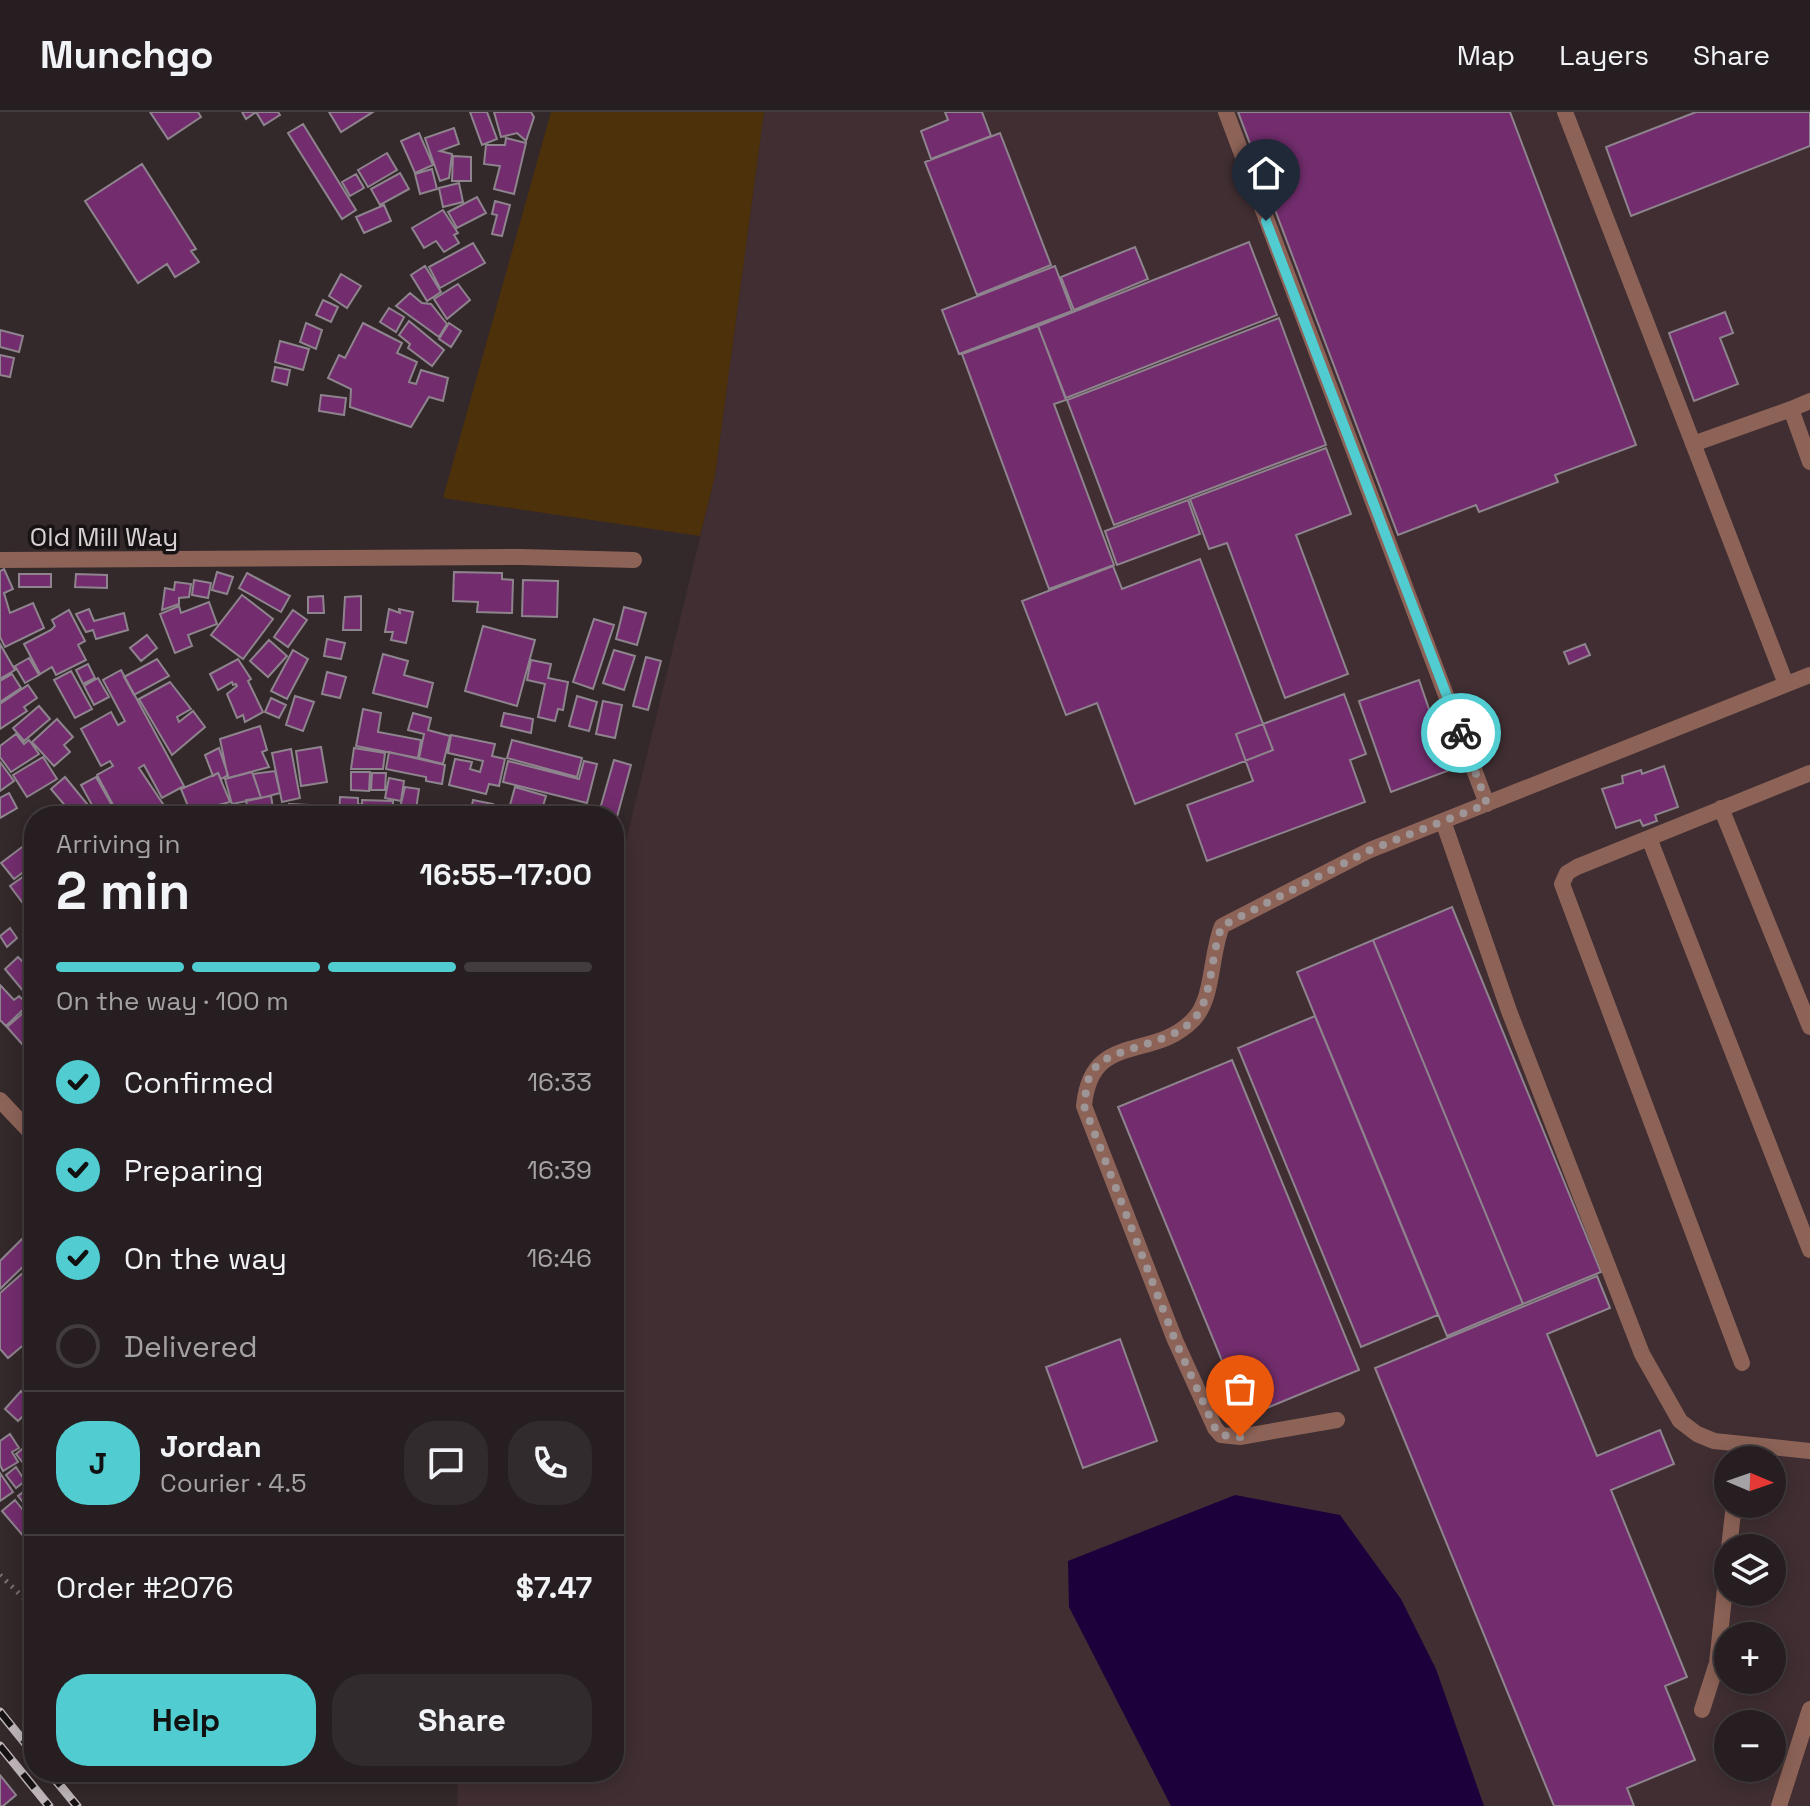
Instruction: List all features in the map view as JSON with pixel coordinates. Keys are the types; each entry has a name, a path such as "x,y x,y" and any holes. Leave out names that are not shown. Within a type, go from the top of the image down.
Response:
{"street":[{"path":"1226,112 1487,804"},
{"path":"1565,112 1786,684"},
{"path":"1693,444 1810,401"},
{"path":"1791,409 1810,462"},
{"name":"Old Mill Way","path":"0,560 521,557 634,560"},
{"path":"1337,1420 1240,1437 1221,1435 1215,1428 1175,1340 1084,1106 1091,1071 1102,1061 1175,1034 1193,1021 1205,1004 1212,955 1222,926 1370,850 1810,675"},
{"path":"1742,1363 1563,891 1563,879 1577,867 1810,773"},
{"path":"1721,808 1810,1027"},
{"path":"1443,821 1509,1011 1642,1354 1680,1421 1726,1446"},
{"path":"1649,838 1810,1250"},
{"path":"0,1100 24,1125"},
{"path":"1786,1451 1810,1451"},
{"path":"1702,1710 1717,1663 1723,1606"},
{"path":"1779,1806 1810,1709"}],"path":[{"path":"0,1575 24,1598"}],"shaded area":[{"path":"551,112 764,112 715,476 700,536 443,498"},
{"path":"764,112 1810,112 1810,1806 457,1806 458,1782 624,1782 624,849 715,476"},
{"path":"1235,1495 1340,1515 1401,1599 1436,1669 1484,1806 1171,1806 1069,1607 1068,1561"}],"building":[{"path":"150,112 198,112 201,117 168,139"},
{"path":"242,112 256,112 246,119"},
{"path":"256,112 278,112 280,115 264,125"},
{"path":"329,112 373,112 341,132"},
{"path":"470,112 487,112 497,139 482,145"},
{"path":"494,112 531,112 534,117 526,141 517,133 501,137"},
{"path":"945,112 982,112 991,136 931,159 921,131 948,120"},
{"path":"1238,112 1510,112 1636,445 1555,475 1558,482 1479,512 1476,505 1398,535"},
{"path":"1696,112 1810,112 1810,146 1631,216 1606,147"},
{"path":"303,124 356,210 342,219 288,133"},
{"path":"454,128 459,144 440,151 452,154 449,178 440,181 425,138"},
{"path":"419,133 433,165 415,173 401,141"},
{"path":"1000,133 1051,265 977,295 925,162"},
{"path":"506,138 526,143 514,194 494,189 500,166 484,164 486,145 505,145"},
{"path":"387,153 397,170 368,187 358,170"},
{"path":"453,156 471,157 471,181 452,181"},
{"path":"142,164 196,249 191,251 199,262 175,277 167,264 138,283 85,201"},
{"path":"432,169 437,189 420,194 415,174"},
{"path":"400,173 409,189 380,205 371,189"},
{"path":"356,174 364,188 350,196 342,182"},
{"path":"459,183 463,202 443,207 439,188"},
{"path":"477,197 486,213 457,228 448,212"},
{"path":"495,201 510,205 502,236 492,234 497,215 492,214"},
{"path":"384,205 391,221 364,233 356,217"},
{"path":"443,210 458,233 454,235 459,243 444,252 436,241 424,248 412,228"},
{"path":"1249,242 1277,315 1066,398 1038,326"},
{"path":"473,243 485,263 440,288 429,267"},
{"path":"1135,247 1148,279 1074,310 1061,277"},
{"path":"425,266 441,292 427,301 411,275"},
{"path":"1055,266 1072,311 959,354 942,310"},
{"path":"341,274 361,286 347,308 329,296"},
{"path":"458,284 470,300 447,319 434,299"},
{"path":"410,293 422,303 431,304 447,324 439,337 396,306"},
{"path":"323,300 338,307 331,322 316,315"},
{"path":"389,308 404,317 396,332 380,322"},
{"path":"1725,312 1733,333 1720,338 1738,384 1694,401 1669,333"},
{"path":"1279,318 1326,445 1114,525 1067,400"},
{"path":"409,321 444,350 432,366 408,348 410,344 399,335"},
{"path":"306,323 322,330 316,349 300,342"},
{"path":"363,323 402,343 397,353 417,362 409,382 416,384 421,370 448,378 443,401 429,397 411,427 350,407 351,389 328,378 339,355 345,358"},
{"path":"449,323 461,331 451,347 439,339"},
{"path":"1038,326 1066,400 1054,404 1114,565 1049,589 962,354"},
{"path":"0,330 23,336 19,352 0,347"},
{"path":"280,341 309,349 303,370 275,362"},
{"path":"0,355 14,358 10,377 0,375"},
{"path":"275,367 290,370 287,385 272,381"},
{"path":"321,395 346,398 344,415 319,411"},
{"path":"1326,448 1351,514 1296,535 1348,674 1285,698 1227,543 1209,549 1190,499"},
{"path":"1188,500 1200,534 1117,565 1105,531"},
{"path":"1200,559 1273,750 1135,804 1097,703 1066,715 1022,601 1113,566 1122,589"},
{"path":"4,569 13,589 4,593 10,613 33,603 44,628 5,647 0,637 0,571"},
{"path":"217,572 233,577 227,594 212,590"},
{"path":"454,572 502,573 502,579 513,580 512,613 477,612 478,602 453,601"},
{"path":"247,573 290,596 281,612 239,588"},
{"path":"19,574 51,574 51,587 19,587"},
{"path":"76,574 107,575 107,588 75,587"},
{"path":"194,580 211,583 208,598 192,595"},
{"path":"523,580 558,581 557,617 522,616"},
{"path":"175,582 191,584 189,597 179,598 179,604 162,610 165,588 174,590"},
{"path":"242,595 273,619 243,659 211,635"},
{"path":"323,596 324,613 308,613 308,597"},
{"path":"361,596 361,630 343,630 345,597"},
{"path":"209,602 217,624 188,635 192,646 175,653 160,614 179,606 181,613"},
{"path":"624,607 646,613 637,645 616,639"},
{"path":"89,609 94,621 124,613 128,630 96,639 93,630 86,632 76,614"},
{"path":"389,609 400,613 399,609 413,612 406,643 391,640 393,632 385,632"},
{"path":"69,610 85,641 78,645 86,660 56,675 52,667 40,674 24,644 51,630 55,626 52,620"},
{"path":"293,610 307,620 288,647 274,637"},
{"path":"594,619 614,625 593,689 573,682"},
{"path":"483,626 535,640 517,706 465,691"},
{"path":"147,635 157,648 141,661 130,648"},
{"path":"327,639 345,643 341,659 324,656"},
{"path":"269,640 287,656 268,677 250,661"},
{"path":"0,644 15,670 0,679"},
{"path":"1585,644 1590,655 1569,664 1564,652"},
{"path":"293,650 308,659 287,699 271,691"},
{"path":"614,650 635,656 624,690 603,683"},
{"path":"383,654 408,661 404,675 433,683 427,707 373,693"},
{"path":"646,657 661,661 648,710 633,706"},
{"path":"29,658 39,675 25,683 15,666"},
{"path":"157,659 169,676 134,695 124,677"},
{"path":"238,659 251,679 248,681 263,712 245,722 243,715 237,718 227,694 236,684 232,682 218,690 210,674"},
{"path":"531,660 551,664 548,678 568,682 563,710 558,709 555,721 538,717 545,684 527,680"},
{"path":"88,664 95,678 83,684 76,670"},
{"path":"121,670 184,786 162,798 144,765 139,768 164,806 114,806 97,775 113,766 110,761 101,766 81,729 111,712 118,725 125,721 103,680"},
{"path":"71,671 92,709 75,718 54,680"},
{"path":"327,672 346,677 340,698 322,694"},
{"path":"12,674 21,688 0,702 0,681"},
{"path":"98,678 109,697 94,705 84,686"},
{"path":"1419,680 1450,770 1391,792 1359,701"},
{"path":"170,682 191,709 177,717 179,722 193,711 205,727 172,755 139,699"},
{"path":"28,685 37,698 24,707 27,711 0,729 0,704"},
{"path":"1344,694 1366,754 1350,760 1365,802 1207,861 1187,805 1253,781 1236,734"},
{"path":"295,696 314,702 303,731 286,725"},
{"path":"577,696 597,702 589,731 569,726"},
{"path":"271,698 286,705 279,718 265,712"},
{"path":"603,701 622,705 615,738 596,734"},
{"path":"39,706 50,719 24,741 13,728"},
{"path":"363,709 381,713 378,732 421,740 418,758 356,746"},
{"path":"413,713 431,718 428,730 450,736 443,764 419,758 424,734 408,730"},
{"path":"504,713 533,719 531,733 501,726"},
{"path":"57,719 73,737 64,745 70,752 54,766 32,742"},
{"path":"260,726 267,750 262,752 269,767 228,778 220,739"},
{"path":"16,734 24,744 29,740 39,754 11,772 0,757 0,746"},
{"path":"451,735 495,744 492,756 505,759 499,786 489,784 486,794 449,785 455,759 472,762 470,769 480,772 483,761 448,753"},
{"path":"512,740 582,758 577,777 507,758"},
{"path":"321,747 327,782 301,786 296,751"},
{"path":"219,748 228,775 221,779 218,773 213,776 205,755"},
{"path":"354,748 385,753 383,769 351,769"},
{"path":"291,749 300,798 282,802 272,753"},
{"path":"389,752 445,765 442,784 426,781 426,777 386,769"},
{"path":"43,757 57,779 27,797 13,775"},
{"path":"614,760 631,765 620,806 601,806"},
{"path":"508,761 579,779 584,761 597,764 587,803 503,782"},
{"path":"0,762 14,781 0,791"},
{"path":"1664,766 1678,807 1655,815 1657,821 1643,826 1640,820 1616,828 1602,789 1623,783 1622,776 1641,770 1642,774"},
{"path":"275,771 280,793 261,798 253,774"},
{"path":"252,772 261,798 232,804 225,779"},
{"path":"351,772 370,772 369,791 351,790"},
{"path":"218,773 230,802 214,806 188,806 181,789"},
{"path":"372,773 386,773 385,790 371,790"},
{"path":"65,777 89,806 65,806 51,789"},
{"path":"96,777 112,806 93,806 81,785"},
{"path":"389,778 404,781 401,801 385,798"},
{"path":"405,787 419,789 416,806 400,806"},
{"path":"515,787 546,796 543,806 510,805"},
{"path":"9,793 17,808 0,818 0,798"},
{"path":"271,796 273,806 247,806 246,800"},
{"path":"340,797 358,798 358,804 366,805 366,806 340,806"},
{"path":"362,800 393,801 393,806 362,806"},
{"path":"473,800 493,804 492,806 472,806"},
{"path":"24,846 24,872 14,879 1,863"},
{"path":"24,876 24,905 10,886"},
{"path":"1452,907 1601,1272 1523,1304 1373,940"},
{"path":"10,928 17,938 7,947 0,936"},
{"path":"1373,940 1523,1304 1447,1336 1297,972"},
{"path":"18,957 24,963 24,992 5,969"},
{"path":"0,985 14,1000 19,996 24,1001 24,1009 6,1026 0,1020"},
{"path":"24,1012 24,1046 7,1027"},
{"path":"1315,1016 1438,1315 1361,1347 1238,1048"},
{"path":"1232,1060 1359,1370 1245,1417 1118,1107"},
{"path":"24,1237 24,1266 0,1289 0,1261"},
{"path":"24,1272 24,1344 8,1358 0,1349 0,1293"},
{"path":"1597,1276 1610,1308 1547,1334 1597,1456 1660,1430 1674,1464 1611,1490 1687,1677 1665,1686 1695,1760 1627,1788 1634,1806 1554,1806 1375,1368"},
{"path":"1120,1339 1157,1441 1083,1468 1046,1367"},
{"path":"21,1391 24,1394 24,1415 18,1421 5,1409"},
{"path":"10,1434 19,1448 12,1452 18,1462 3,1471 0,1441"},
{"path":"24,1448 24,1464 16,1454"},
{"path":"16,1467 24,1482 16,1488 6,1475"},
{"path":"0,1473 13,1492 0,1501"},
{"path":"15,1500 24,1511 24,1537 2,1511"},
{"path":"0,1775 16,1795 3,1806 0,1806"}],"railway":[{"path":"0,1712 24,1742"},
{"path":"0,1746 24,1775"},
{"path":"29,1782 49,1806"},
{"path":"57,1782 77,1806"}],"way so far":[{"path":"1240,1437 1221,1435 1215,1428 1175,1340 1084,1106 1086,1085 1091,1071 1102,1061 1175,1034 1193,1021 1205,1004 1212,955 1222,926 1370,850 1487,804 1461,733"}],"route":[{"path":"1266,221 1461,733"}]}
